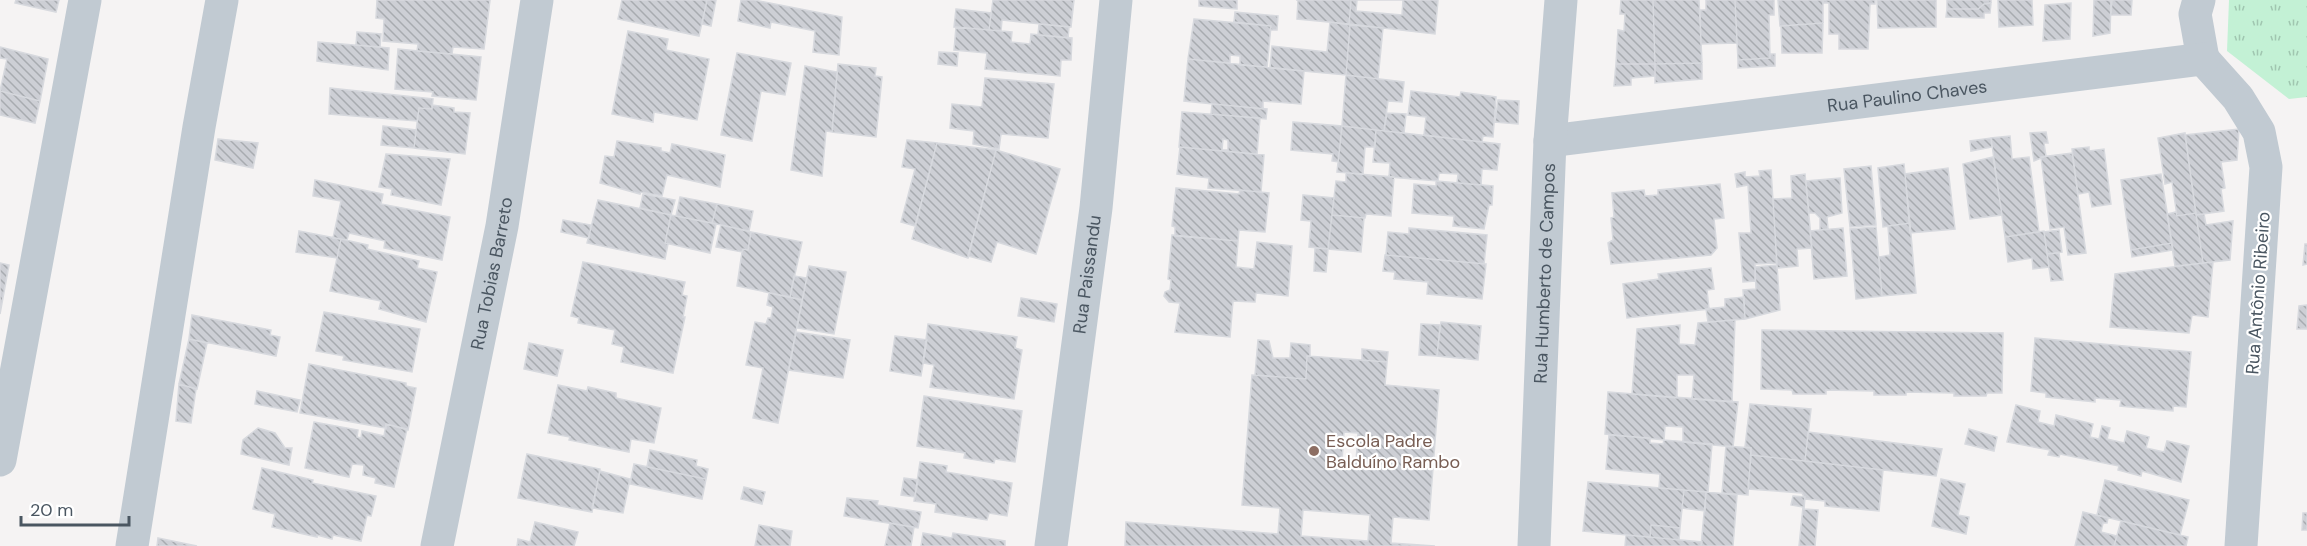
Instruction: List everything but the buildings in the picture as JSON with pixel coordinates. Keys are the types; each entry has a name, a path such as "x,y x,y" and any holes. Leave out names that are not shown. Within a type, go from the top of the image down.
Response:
{"street":[{"path":"0,460 85,0"},
{"path":"132,546 199,127 222,0"},
{"name":"Rua Tobias Barreto","path":"437,546 502,226 537,0"},
{"name":"Rua Paissandu","path":"1051,546 1096,208 1116,0"},
{"name":"Rua Humberto de Campos","path":"1534,546 1550,141 1562,0"},
{"path":"2199,0 2195,14 2203,59"},
{"name":"Rua Paulino Chaves","path":"1550,141 2203,59"},
{"name":"Rua Antônio Ribeiro","path":"2203,59 2238,98 2259,132 2266,167 2241,546"}],"green space":[{"path":"2229,0 2307,0 2307,97 2289,99 2227,51"}],"place":[{"name":"Escola Padre Balduíno Rambo","path":"1314,451"}]}
